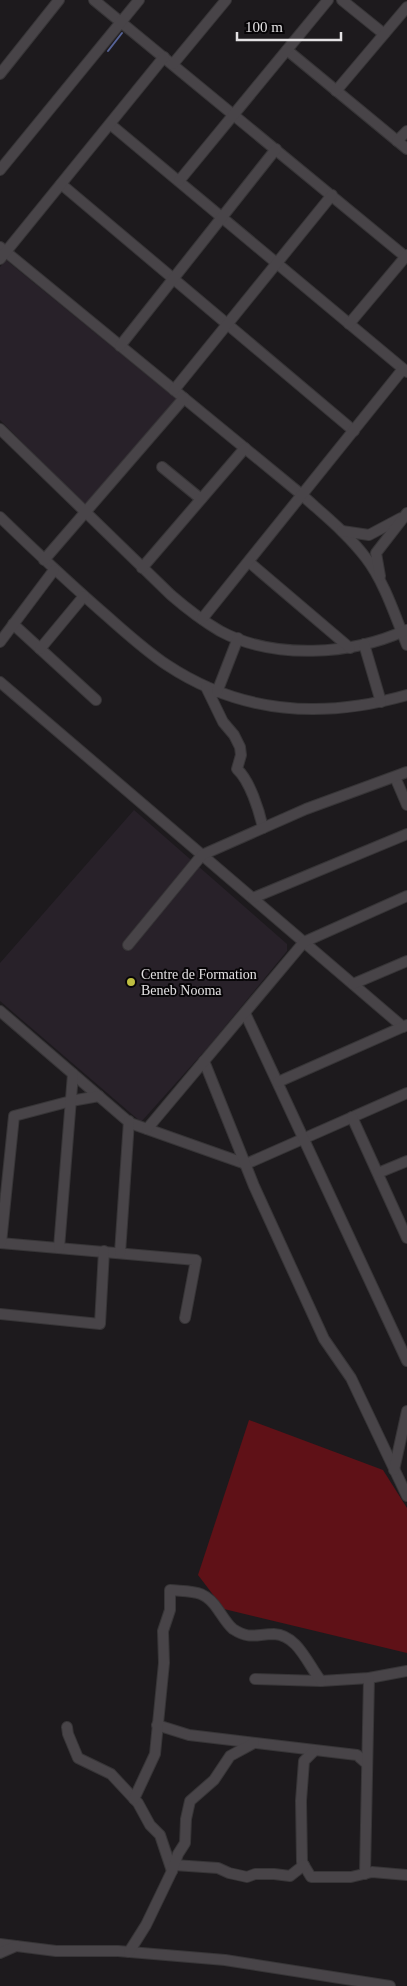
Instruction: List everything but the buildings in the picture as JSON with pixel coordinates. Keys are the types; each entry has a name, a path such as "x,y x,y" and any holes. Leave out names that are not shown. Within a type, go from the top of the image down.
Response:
{"street":[{"path":"0,74 59,0"},
{"path":"94,0 406,256 349,324"},
{"path":"0,170 139,0"},
{"path":"173,64 226,0"},
{"path":"179,181 328,0"},
{"path":"342,0 384,34"},
{"path":"336,91 407,7"},
{"path":"287,50 407,150"},
{"path":"164,57 61,184 2,253 245,448 302,495 342,532 367,559 381,582 404,631 407,645"},
{"path":"110,124 405,371 354,431 202,620"},
{"path":"397,142 407,130"},
{"path":"120,346 276,149"},
{"path":"61,184 354,431"},
{"path":"174,390 332,195"},
{"path":"44,560 184,398"},
{"path":"0,429 171,595 202,620 221,631 238,638 276,648 299,650 350,648 404,631"},
{"path":"142,568 245,448"},
{"path":"162,467 201,499"},
{"path":"342,532 369,535 405,515"},
{"path":"381,582 376,554 405,515"},
{"path":"0,517 54,570 144,649 167,665 217,692 252,703 284,708 341,709 382,702 407,695"},
{"path":"249,562 350,648"},
{"path":"0,642 54,570"},
{"path":"40,649 84,596"},
{"path":"13,624 96,700"},
{"path":"217,692 238,638"},
{"path":"364,644 382,702"},
{"path":"0,682 353,984 405,1026 278,1082"},
{"path":"206,687 223,722 234,735 240,747 241,755 237,769 248,782 263,828"},
{"path":"128,945 202,855 306,809 407,772"},
{"path":"395,777 407,805"},
{"path":"253,898 407,834"},
{"path":"147,1129 304,942 407,896"},
{"path":"353,984 407,961"},
{"path":"0,1012 128,1122 246,1164 407,1093"},
{"path":"245,1013 407,1361"},
{"path":"204,1061 254,1186 324,1339 351,1378 407,1496"},
{"path":"59,1248 73,1074"},
{"path":"99,1096 71,1101 14,1116 5,1157 0,1243 196,1260 185,1318"},
{"path":"352,1117 407,1238"},
{"path":"120,1253 128,1122"},
{"path":"378,1173 407,1161"},
{"path":"0,1314 100,1324 104,1252"},
{"path":"394,1470 407,1411"},
{"path":"134,1799 156,1754 157,1725 164,1663 163,1631 170,1610 170,1590 195,1591 209,1598 232,1628 243,1634 253,1637 274,1634 292,1642 308,1659 312,1670 321,1680"},
{"path":"256,1680 369,1678 407,1671"},
{"path":"365,1874 369,1678"},
{"path":"157,1725 189,1735 314,1751 356,1754 367,1764"},
{"path":"67,1728 78,1758 111,1774 134,1799 150,1825 160,1835 173,1868"},
{"path":"129,1952 146,1925 178,1854 185,1843 186,1819 190,1801 214,1780 230,1756 254,1743"},
{"path":"314,1751 304,1761 301,1800 304,1865 311,1877 351,1877 372,1872 407,1875"},
{"path":"173,1868 218,1868 229,1873 247,1877 255,1874 290,1876 304,1865"},
{"path":"0,1944 56,1951 129,1952 225,1960 390,1986"},
{"path":"0,1953 16,1946"}],"shaded area":[{"path":"6,260 176,399 85,505 0,420 0,267"},
{"name":"Centre de Formation Beneb Nooma","path":"134,810 287,944 287,951 209,1046 141,1122 0,1001 0,963"},
{"path":"249,1420 383,1470 407,1508 407,1653 224,1609 198,1575"}],"waterway":[{"path":"108,51 122,33"}],"place":[{"name":"Centre de Formation Beneb Nooma","path":"131,982"}]}
